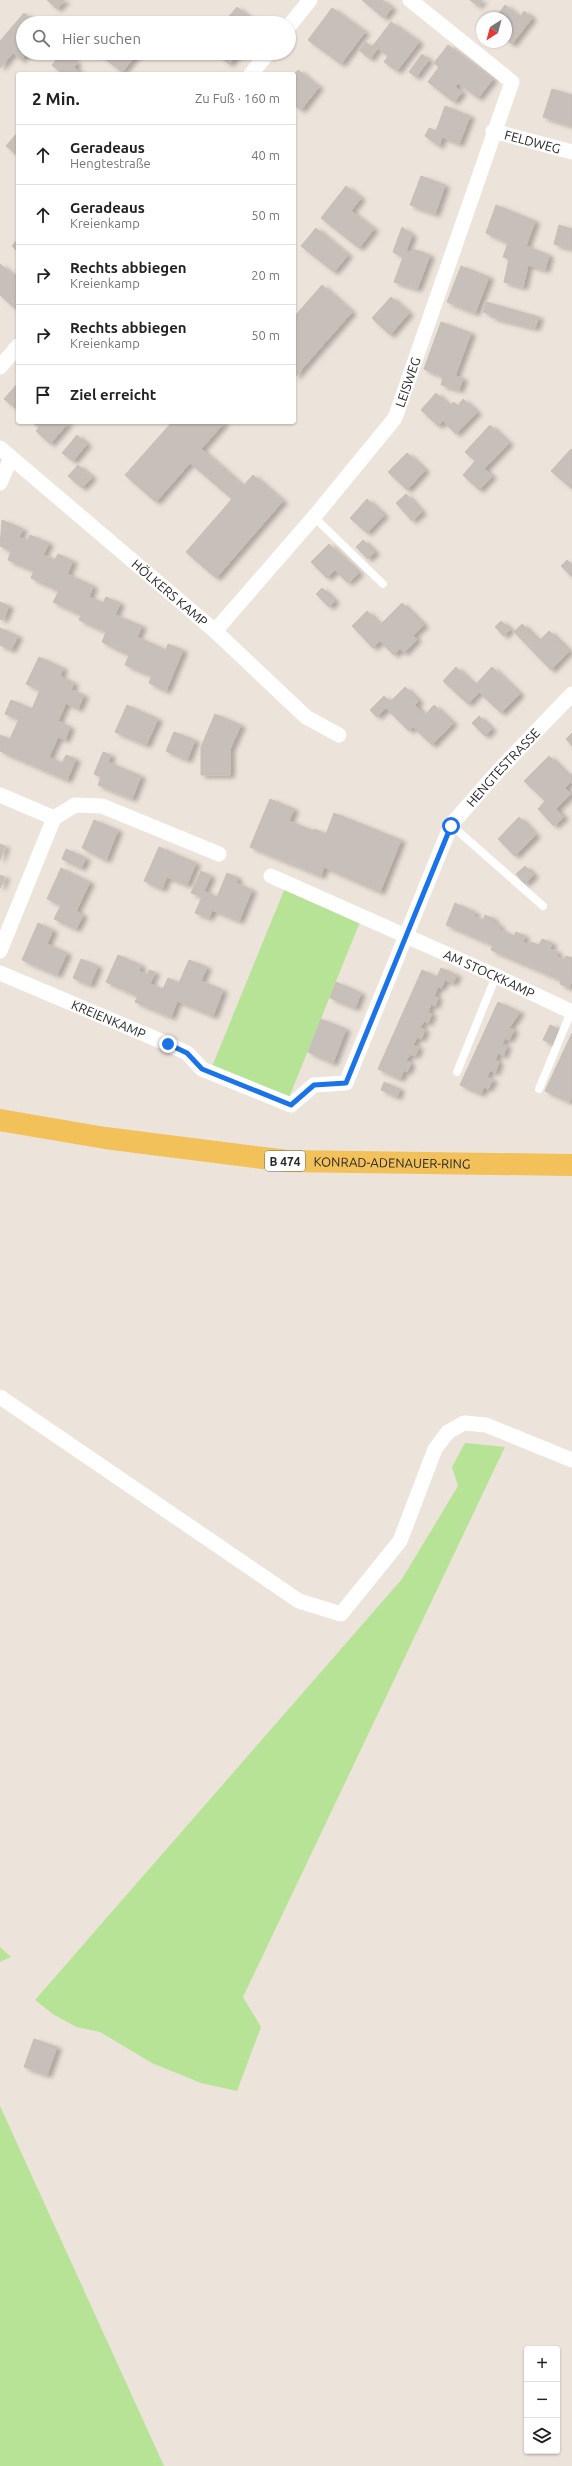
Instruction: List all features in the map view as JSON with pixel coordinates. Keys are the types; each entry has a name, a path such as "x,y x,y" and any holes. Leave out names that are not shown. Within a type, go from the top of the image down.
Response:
{"main road":[{"name":"KONRAD-ADENAUER-RING","path":"0,1120 106,1138 287,1161 572,1165"}],"street":[{"path":"296,17 310,0"},
{"name":"LEISWEG","path":"215,631 314,517 395,418 493,131 512,82 410,0"},
{"path":"253,72 262,60"},
{"name":"FELDWEG","path":"493,131 572,152"},
{"path":"0,367 16,348"},
{"path":"0,483 6,453"},
{"name":"HÖLKERS KAMP","path":"6,453 215,631 306,717 340,735"},
{"name":"HENGTESTRASSE","path":"406,937 451,826 499,770 572,694"},
{"path":"0,795 54,818"},
{"path":"0,951 54,818 75,805 102,806 219,854"},
{"path":"271,876 406,937"},
{"name":"KREIENKAMP","path":"0,974 168,1044 187,1053 202,1069 291,1105 314,1085 346,1083 406,937"},
{"name":"AM STOCKKAMP","path":"406,937 496,976 572,1012"},
{"path":"0,1397 299,1601 342,1614 400,1540 435,1449 448,1432 464,1423 486,1425 572,1460"}],"lane":[{"path":"314,517 384,584"},
{"path":"451,826 543,906"},
{"path":"457,1072 496,976"},
{"path":"540,1089 572,1012"}],"green space":[{"path":"287,883 362,917 288,1100 211,1069"},
{"path":"465,1443 505,1447 243,1997 261,2027 237,2091 201,2083 152,2063 100,2032 76,2027 53,2014 35,2000 402,1579 458,1486 452,1467"},
{"path":"0,1947 11,1957 0,1962"},
{"path":"0,2106 164,2466 0,2466"}],"building":[{"path":"47,0 65,0 57,9"},
{"path":"362,0 382,0 392,8 384,18"},
{"path":"470,0 482,0 478,6"},
{"path":"505,5 520,17 524,11 532,18 512,44 512,12 500,12"},
{"path":"237,7 248,16 229,16"},
{"path":"332,8 365,32 341,64 308,40"},
{"path":"16,22 16,56 13,53 0,68 0,41"},
{"path":"391,22 419,42 397,71 384,62 388,56 378,48 370,59 359,50 366,42 372,47"},
{"path":"448,45 493,79 478,98 458,83 455,87 462,92 454,102 428,82 439,67 434,63"},
{"path":"422,54 429,60 416,77 409,72"},
{"path":"56,60 73,60 77,63 74,67 79,72 61,72 52,65"},
{"path":"107,60 132,60 122,72"},
{"path":"224,60 233,60 229,64"},
{"path":"298,70 319,87 301,110 296,106 296,72"},
{"path":"552,89 572,95 572,126 543,117"},
{"path":"445,106 470,116 459,144 442,137 439,146 425,136 429,128 436,131"},
{"path":"16,134 16,154 6,146"},
{"path":"421,176 445,185 435,214 410,205"},
{"path":"346,186 361,198 351,211 374,229 359,248 321,218"},
{"path":"496,205 535,221 526,246 549,255 545,270 528,265 523,287 504,282 509,259 503,257 508,243 486,233"},
{"path":"559,225 572,229 572,249 554,244"},
{"path":"402,227 412,235 406,251 412,253 413,249 430,255 417,289 394,282 403,257 393,252"},
{"path":"316,228 348,255 334,272 301,246"},
{"path":"16,241 16,250 12,246"},
{"path":"0,264 14,276 16,274 16,309 0,295"},
{"path":"461,266 489,277 475,313 447,302"},
{"path":"322,285 352,312 296,376 296,315"},
{"path":"391,297 409,313 390,335 372,318"},
{"path":"486,302 539,317 535,328 491,317 492,315 483,312"},
{"path":"441,322 471,333 455,376 463,378 459,390 441,385 443,377 424,369"},
{"path":"16,385 16,408 4,399"},
{"path":"436,393 450,406 454,402 458,406 463,399 477,412 456,434 443,421 438,426 421,410"},
{"path":"34,424 67,424 50,444 36,431 39,428"},
{"path":"170,424 223,424 201,449 243,486 253,475 283,501 216,578 186,552 232,499 190,463 156,502 125,475"},
{"path":"490,425 509,443 484,469 465,452"},
{"path":"77,435 87,444 73,461 62,453"},
{"path":"571,449 572,450 572,489 551,471"},
{"path":"407,453 425,470 407,490 388,472"},
{"path":"475,461 492,476 479,490 463,475"},
{"path":"78,465 92,477 82,488 68,476"},
{"path":"406,494 422,512 412,521 396,503"},
{"path":"367,499 384,515 367,533 350,518"},
{"path":"2,520 23,529 19,537 27,541 30,535 49,543 43,555 55,560 58,554 73,561 67,574 93,586 89,597 103,603 106,597 120,603 115,615 142,626 137,637 166,650 168,644 183,650 166,691 149,683 152,676 125,665 129,655 102,642 106,632 79,620 81,615 53,602 59,591 31,578 34,571 8,560 11,551 0,546"},
{"path":"363,540 375,552 368,559 356,547"},
{"path":"329,544 359,573 348,583 335,570 327,578 311,562"},
{"path":"567,560 572,565 572,577 561,566"},
{"path":"322,588 335,601 329,607 316,594"},
{"path":"0,602 9,606 3,620 0,619"},
{"path":"402,603 424,625 413,635 417,639 404,653 400,649 394,655 380,641 373,648 352,626 367,611 380,625"},
{"path":"501,621 510,629 504,636 495,627"},
{"path":"522,624 539,641 549,631 569,651 551,670 514,632"},
{"path":"0,628 18,636 11,650 0,645"},
{"path":"39,657 63,668 60,676 74,683 71,690 84,695 78,709 66,703 58,721 70,727 65,740 58,737 49,757 62,763 66,755 76,759 67,780 0,751 0,735 10,739 19,719 5,714 11,700 32,709 40,690 26,684"},
{"path":"456,667 475,685 492,667 520,694 501,713 479,692 468,704 443,681"},
{"path":"405,687 419,701 415,705 425,715 434,705 453,723 432,745 413,727 409,731 386,708 377,717 370,710 384,696 390,702"},
{"path":"127,705 158,719 146,745 115,732"},
{"path":"215,714 241,725 230,749 230,775 201,775 201,747"},
{"path":"479,716 492,729 485,736 472,723"},
{"path":"174,732 195,740 187,760 166,751"},
{"path":"572,733 572,746 566,739"},
{"path":"103,752 111,755 108,762 141,776 132,799 98,785 101,777 94,774"},
{"path":"549,756 569,776 572,773 572,784 570,782 565,788 571,794 556,809 564,817 554,826 538,809 545,801 524,781"},
{"path":"270,799 294,809 289,821 314,831 314,829 326,834 334,813 401,840 380,892 324,867 321,876 250,847"},
{"path":"519,817 536,835 515,856 498,839"},
{"path":"94,820 118,830 106,860 82,848"},
{"path":"0,844 5,846 0,860"},
{"path":"159,847 196,863 187,885 167,877 162,889 144,881"},
{"path":"66,849 86,858 81,868 62,859"},
{"path":"525,866 534,875 525,884 516,874"},
{"path":"61,868 90,882 76,911 83,915 76,929 54,919 61,905 47,899"},
{"path":"201,871 211,876 204,891 217,897 227,873 238,878 236,883 252,890 239,921 212,910 209,918 195,913 202,897 191,893"},
{"path":"0,875 5,877 0,888"},
{"path":"455,903 475,912 474,916 483,920 485,915 494,919 493,922 500,926 499,929 514,936 516,932 525,936 523,942 530,945 531,942 539,945 542,939 552,943 550,949 558,952 556,956 564,960 566,956 572,958 572,980 569,988 560,984 561,980 491,950 493,945 446,925"},
{"path":"38,923 53,930 47,944 67,953 57,975 22,960"},
{"path":"118,955 141,965 139,971 147,975 149,970 155,972 150,984 163,989 168,978 179,983 189,960 207,967 201,981 223,990 213,1016 177,1001 171,1017 135,1002 138,996 106,982"},
{"path":"81,959 98,966 90,985 73,978"},
{"path":"441,968 457,975 453,983 445,980 441,988 438,987 434,996 438,998 435,1006 431,1004 428,1013 432,1014 428,1023 424,1021 420,1028 425,1030 421,1039 417,1037 413,1045 419,1047 415,1056 410,1054 406,1061 411,1063 407,1072 404,1070 400,1079 378,1069 422,970 437,977"},
{"path":"336,982 361,993 355,1008 330,998"},
{"path":"498,1002 520,1012 509,1028 514,1030 509,1040 505,1038 502,1044 507,1046 503,1056 498,1053 495,1060 499,1062 495,1073 490,1070 487,1077 493,1080 488,1089 484,1087 481,1094 460,1085"},
{"path":"321,1019 346,1029 333,1063 308,1052"},
{"path":"550,1025 559,1029 552,1044 543,1040"},
{"path":"572,1033 572,1096 569,1102 545,1091"},
{"path":"384,1082 400,1089 397,1097 381,1090"},
{"path":"34,2039 57,2047 47,2075 24,2067"}],"route":[{"path":"168,1044 187,1053 202,1069 291,1105 314,1085 346,1083 443,849 451,826"}]}
